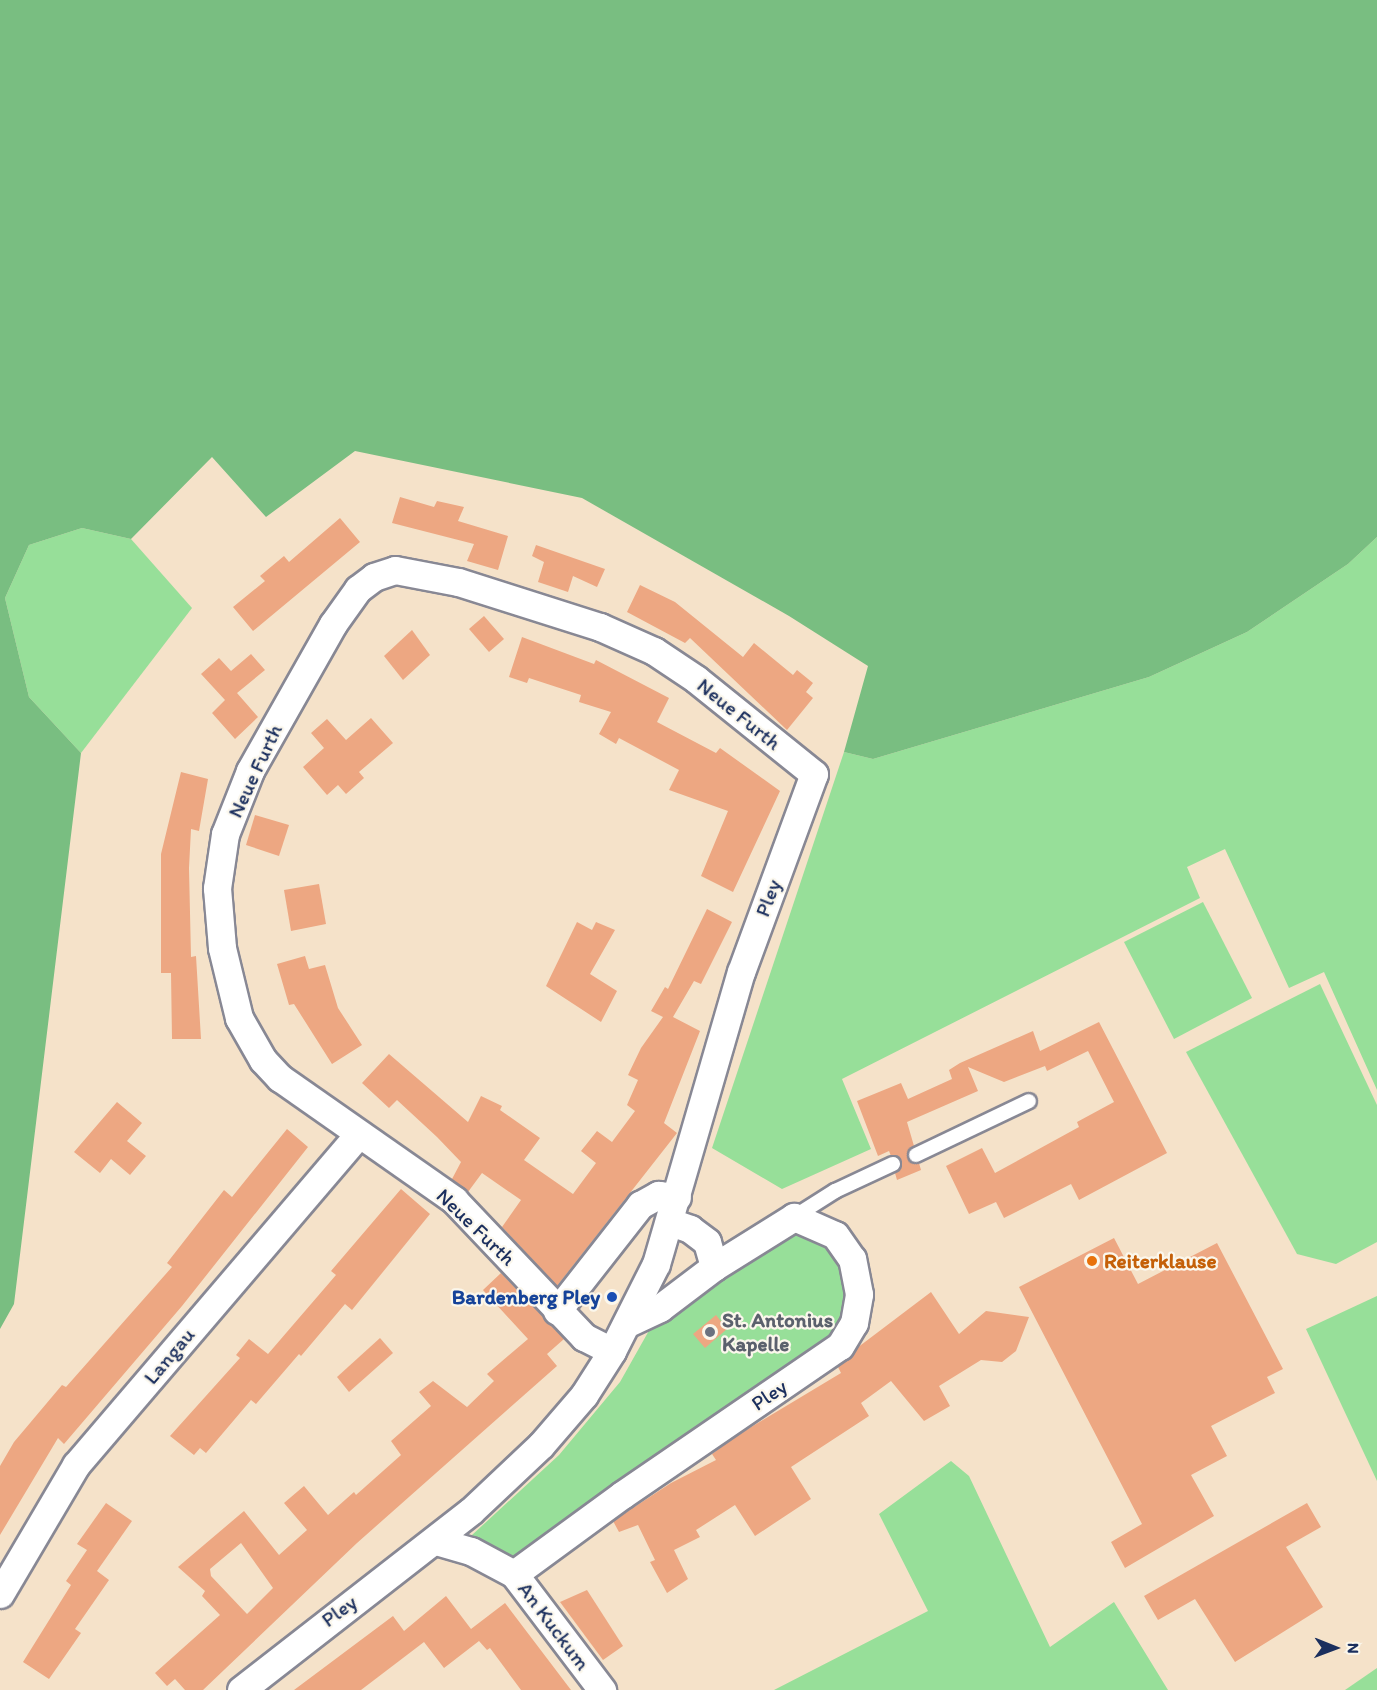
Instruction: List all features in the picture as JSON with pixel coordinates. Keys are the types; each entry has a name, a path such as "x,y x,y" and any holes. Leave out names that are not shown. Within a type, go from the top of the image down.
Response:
{"street":[{"name":"Neue Furth","path":"612,1351 584,1337 454,1200 280,1078 253,1044 239,1018 222,948 217,888 225,834 250,771 333,624 358,589 374,577 395,570 422,574 600,627 654,651 696,679 814,774"},
{"name":"Pley","path":"241,1690 350,1602 436,1541 541,1444 584,1395 612,1351 630,1322 670,1222 741,972 814,774"},
{"name":"Langau","path":"0,1594 76,1465 359,1134"},
{"path":"557,1311 640,1206 658,1195 677,1197"},
{"name":"Pley","path":"514,1574 622,1495 840,1346 854,1323 859,1293 852,1259 835,1234 794,1216"},
{"path":"630,1322 660,1308 714,1267 794,1216"},
{"path":"670,1222 690,1229 707,1242 714,1267"},
{"name":"An Kuckum","path":"436,1541 471,1551 514,1574 602,1690"}],"lane":[{"path":"916,1155 1029,1101"},
{"path":"794,1216 829,1194 893,1164"}],"green space":[{"path":"0,0 1377,0 1377,537 1348,564 1247,632 1149,677 873,759 844,752 868,666 789,616 582,498 355,451 266,517 212,457 131,539 82,528 29,545 5,598 29,697 81,753 14,1304 0,1329"},
{"path":"82,528 131,539 192,608 81,753 29,697 5,598 29,545"},
{"path":"1377,537 1377,1090 1324,972 1289,988 1225,849 1187,867 1200,898 842,1079 871,1149 782,1189 712,1148 844,752 873,759 1149,677 1247,632 1348,564"},
{"path":"1203,902 1252,998 1174,1039 1124,942"},
{"path":"1320,984 1377,1105 1377,1242 1336,1264 1297,1254 1186,1052"},
{"path":"784,1233 809,1235 831,1246 845,1263 852,1292 845,1319 829,1341 514,1559 484,1547 472,1535 559,1455 620,1382 651,1327"},
{"path":"1377,1296 1377,1481 1306,1329"},
{"path":"951,1461 969,1476 1050,1647 1114,1602 1168,1690 774,1690 928,1611 879,1514"},
{"path":"1377,1668 1377,1690 1345,1690"}],"building":[{"path":"400,497 434,507 437,501 464,507 458,521 508,536 498,570 467,561 474,544 392,523"},
{"path":"340,518 360,542 253,631 233,607 265,581 260,576 284,556 289,562"},
{"path":"536,545 605,569 597,587 573,576 568,592 538,582 544,562 532,556"},
{"path":"640,585 675,602 743,657 754,643 793,675 797,670 813,683 806,692 813,698 787,730 690,638 685,643 627,612"},
{"path":"484,616 504,639 489,652 469,629"},
{"path":"412,630 430,655 403,680 384,656"},
{"path":"522,637 594,664 596,660 669,698 657,722 716,753 720,748 780,791 733,892 701,876 728,811 669,790 679,770 619,738 616,744 599,734 611,712 579,702 581,695 529,678 527,683 509,677"},
{"path":"251,654 265,670 237,693 258,717 235,739 212,713 225,700 201,674 219,658 231,671"},
{"path":"371,718 393,743 359,772 364,778 346,794 338,785 327,795 303,767 324,748 311,733 327,719 346,740"},
{"path":"181,772 208,779 199,831 191,829 189,868 191,957 196,956 201,1039 172,1039 171,973 161,973 161,854"},
{"path":"255,815 289,825 279,856 246,845"},
{"path":"319,884 326,924 291,931 284,890"},
{"path":"707,909 732,922 701,984 694,981 673,1017 700,1031 664,1123 677,1133 557,1286 502,1227 521,1200 482,1173 468,1192 452,1179 461,1162 437,1137 397,1100 389,1108 362,1083 389,1054 468,1122 481,1096 502,1106 500,1110 540,1138 524,1160 573,1194 596,1163 581,1151 597,1131 612,1142 635,1111 627,1105 638,1080 628,1075 641,1048 663,1017 651,1011 665,987 668,989"},
{"path":"577,922 592,930 596,922 615,930 590,974 617,991 601,1022 546,986"},
{"path":"305,956 309,969 325,965 338,1008 362,1045 332,1064 294,1004 289,1005 277,964"},
{"path":"1099,1022 1167,1153 1079,1200 1071,1184 1004,1218 996,1202 969,1214 946,1166 982,1148 995,1173 1079,1127 1077,1122 1114,1102 1088,1051 1047,1071 1045,1066 1004,1082 968,1067 978,1091 907,1122 914,1146 908,1158 919,1163 921,1170 897,1180 895,1173 901,1169 901,1160 891,1156 889,1151 878,1156 857,1101 901,1083 908,1099 952,1079 949,1070 960,1063 1033,1031 1040,1051"},
{"path":"117,1102 142,1123 127,1141 146,1156 130,1175 111,1159 100,1173 74,1152"},
{"path":"287,1129 308,1147 182,1306 64,1444 58,1438 0,1535 0,1466 14,1442 62,1385 66,1387 172,1267 167,1263 224,1190 232,1197"},
{"path":"401,1189 430,1214 352,1310 345,1304 301,1356 299,1354 256,1404 251,1400 206,1453 200,1448 194,1455 170,1436 240,1358 236,1355 249,1339 268,1354 336,1275 331,1271"},
{"path":"1114,1238 1138,1284 1217,1243 1283,1369 1267,1377 1275,1393 1211,1426 1227,1456 1191,1475 1214,1516 1125,1568 1111,1542 1142,1524 1019,1287"},
{"path":"501,1273 564,1339 547,1354 557,1366 357,1543 203,1690 185,1690 175,1679 167,1686 155,1673 220,1615 202,1596 205,1591 178,1567 244,1511 279,1555 307,1530 284,1503 304,1486 328,1515 354,1492 356,1495 401,1455 391,1441 431,1406 419,1392 433,1381 467,1407 494,1381 487,1374 528,1339 483,1290","holes":["241,1543 273,1588 247,1614 211,1576 210,1569"]},
{"path":"931,1292 959,1334 986,1311 1029,1317 1016,1351 1002,1362 981,1360 939,1386 950,1406 924,1421 891,1381 861,1403 869,1416 791,1467 811,1499 755,1536 735,1505 696,1530 700,1537 674,1550 688,1579 667,1593 650,1562 655,1560 638,1525 619,1532 613,1521 671,1483 716,1460 712,1454 733,1438 841,1373 838,1367 857,1348"},
{"name":"St. Antonius Kapelle","path":"716,1315 727,1329 705,1348 693,1334"},
{"path":"380,1338 393,1353 349,1392 337,1377"},
{"path":"106,1503 132,1521 97,1571 109,1580 75,1629 81,1633 49,1679 23,1662 71,1585 66,1581 87,1550 77,1544"},
{"path":"1307,1503 1321,1527 1286,1547 1323,1607 1235,1662 1195,1599 1158,1620 1144,1596"},
{"path":"587,1590 623,1646 603,1660 560,1602"},
{"path":"446,1596 471,1629 505,1603 571,1690 521,1690 490,1648 487,1650 479,1641 444,1668 424,1642 361,1690 294,1690 393,1616 404,1631"}],"place":[{"name":"Reiterklause","path":"1092,1261"},
{"name":"Bardenberg Pley","path":"612,1297"},
{"name":"St. Antonius Kapelle","path":"710,1332"}]}
